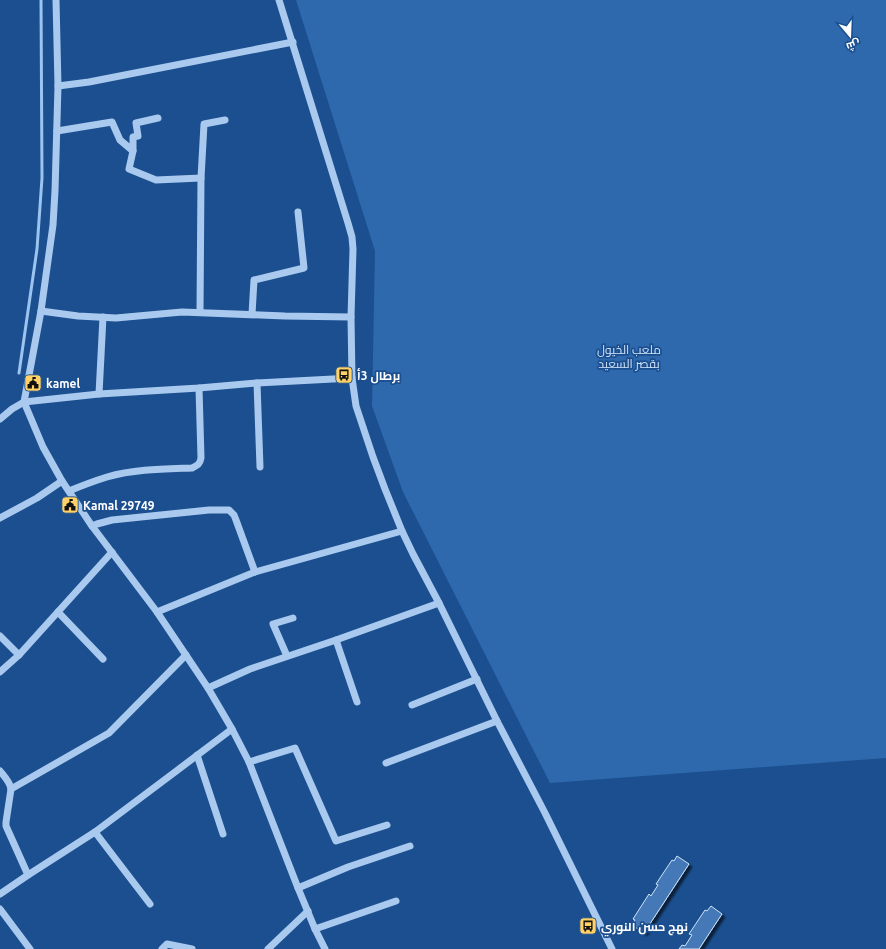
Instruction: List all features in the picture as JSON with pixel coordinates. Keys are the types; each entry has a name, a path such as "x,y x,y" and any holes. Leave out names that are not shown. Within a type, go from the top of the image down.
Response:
{"street":[{"path":"56,0 58,86 53,225 41,311 24,402 43,446 62,481 92,526 157,612 208,688 232,729 249,762 298,888 325,949"},
{"path":"280,0 352,238 354,250 351,317 352,378 356,406 384,489 402,531 612,949"},
{"path":"58,86 292,42"},
{"path":"158,118 136,123 138,136 133,137 133,151 129,169 156,180 201,178"},
{"path":"200,312 201,178 204,124 225,120"},
{"path":"57,131 112,122 120,140 133,151"},
{"path":"252,314 254,280 304,268 298,212"},
{"path":"41,311 78,316 116,318 170,312 351,317"},
{"path":"99,394 103,317"},
{"path":"0,420 12,409 24,402 99,394 352,378"},
{"path":"257,383 260,467"},
{"path":"69,491 106,477 140,470 192,468 197,466 200,463 201,458 198,388"},
{"path":"0,518 37,498 62,481"},
{"path":"92,526 112,520 209,510 229,510 234,515 255,572"},
{"path":"157,612 255,572 402,531"},
{"path":"0,672 19,655 112,552"},
{"path":"208,688 250,669 336,640 439,602"},
{"path":"58,612 103,659"},
{"path":"287,656 273,624 293,618"},
{"path":"0,636 19,655"},
{"path":"336,640 357,702"},
{"path":"11,789 109,733 186,655"},
{"path":"412,705 477,679"},
{"path":"386,763 497,721"},
{"path":"0,894 94,832 232,729"},
{"path":"249,762 295,748 336,841 387,826"},
{"path":"197,756 223,834"},
{"path":"0,771 9,782 11,789 6,826 28,875"},
{"path":"94,832 150,904"},
{"path":"298,888 348,867 410,846"},
{"path":"315,929 396,901"},
{"path":"0,909 30,949"},
{"path":"268,949 308,911"},
{"path":"162,949 167,944 192,949"}],"green space":[{"name":"ملعب الخيول بقصر السعيد","path":"296,0 886,0 886,758 550,783 403,492 372,406 375,251"}],"building":[{"path":"677,856 689,864 644,933 632,925 635,920 633,919 649,894 651,896 658,885 656,884 672,860 674,861"},
{"path":"711,906 722,914 699,949 679,949 682,945 685,946 692,935 689,934 705,910 707,911"}],"waterway":[{"path":"19,373 37,249 42,178 41,0"}],"place":[{"name":"برطال 3أ","path":"344,375"},
{"name":"kamel","path":"33,383"},
{"name":"Kamal 29749","path":"70,505"},
{"name":"نهج حسن النوري","path":"588,926"}]}
